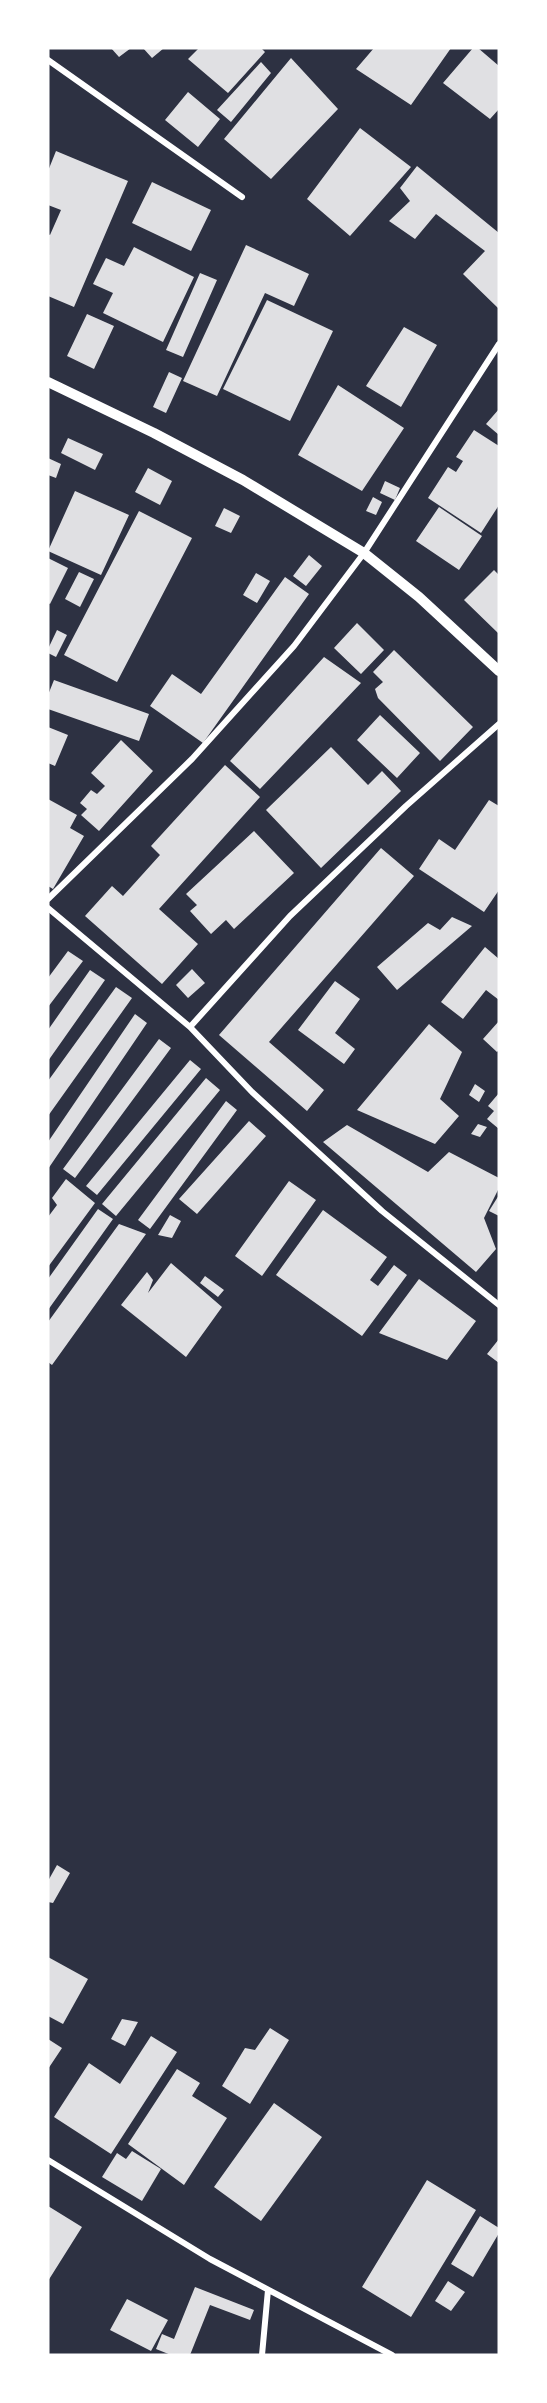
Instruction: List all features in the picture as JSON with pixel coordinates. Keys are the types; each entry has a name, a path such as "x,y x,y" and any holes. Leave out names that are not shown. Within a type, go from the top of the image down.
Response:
{"street":[{"path":"48,60 242,197"},
{"path":"48,899 192,759 294,646 364,554 499,344"},
{"path":"48,382 154,433 243,480 364,554 419,597 499,671"},
{"path":"190,1027 290,916 406,806 499,724"},
{"path":"48,908 190,1027 252,1092 382,1211 499,1305"},
{"path":"48,2160 210,2259 392,2355"},
{"path":"262,2355 268,2290"}],"building":[{"path":"111,48 131,48 119,57"},
{"path":"143,48 164,48 152,58"},
{"path":"199,48 261,48 265,52 228,93 188,59"},
{"path":"374,48 451,48 411,105 356,69"},
{"path":"473,48 478,48 499,66 499,109 490,119 443,83"},
{"path":"291,58 338,109 271,179 224,139"},
{"path":"261,62 271,73 231,122 217,110"},
{"path":"188,92 220,119 198,147 165,120"},
{"path":"360,128 411,167 350,236 307,199"},
{"path":"56,151 128,181 74,307 48,296 48,234 50,235 61,210 48,205 48,171"},
{"path":"417,166 499,233 499,309 463,274 485,251 436,214 415,239 389,221 410,201 400,188"},
{"path":"152,182 211,210 191,251 132,223"},
{"path":"246,245 309,274 294,306 265,293 217,396 183,381"},
{"path":"134,247 194,277 163,342 103,313 113,293 93,284 106,258 124,266"},
{"path":"200,273 217,280 183,357 166,350"},
{"path":"267,300 333,331 290,421 223,389"},
{"path":"87,314 114,326 94,369 67,356"},
{"path":"404,327 437,345 401,407 366,386"},
{"path":"169,372 182,378 166,413 153,407"},
{"path":"338,385 404,428 362,491 298,455"},
{"path":"499,409 499,435 486,424"},
{"path":"474,430 499,446 499,505 481,533 428,498 448,467 456,472 463,461 456,457"},
{"path":"68,438 103,454 95,470 61,453"},
{"path":"48,458 61,464 56,478 48,475"},
{"path":"148,468 172,481 160,505 135,492"},
{"path":"385,481 400,488 395,500 380,493"},
{"path":"75,491 129,515 101,575 48,551"},
{"path":"373,497 382,502 376,515 366,511"},
{"path":"439,507 482,536 459,570 416,541"},
{"path":"224,508 240,516 231,533 215,526"},
{"path":"139,511 192,538 117,682 64,655"},
{"path":"309,555 322,566 306,586 293,576"},
{"path":"48,558 68,568 50,604 48,603"},
{"path":"494,570 499,575 499,634 464,600"},
{"path":"79,572 94,579 80,607 65,599"},
{"path":"256,573 270,581 257,603 243,595"},
{"path":"285,577 309,594 203,743 150,706 172,674 201,694"},
{"path":"357,623 384,650 361,674 334,648"},
{"path":"57,630 67,635 56,657 48,653 48,649"},
{"path":"394,650 473,727 440,761 378,698 375,689 383,682 373,672"},
{"path":"324,657 361,683 260,789 230,761"},
{"path":"54,680 149,714 139,741 48,709 48,695"},
{"path":"380,715 420,753 397,778 357,740"},
{"path":"48,727 68,735 55,766 48,763"},
{"path":"121,740 153,771 99,831 81,815 87,809 80,803 91,790 97,794 105,786 91,773"},
{"path":"331,747 368,785 382,771 401,791 321,868 266,810"},
{"path":"225,765 260,797 159,909 198,944 162,984 85,916 112,886 123,896 160,855 151,846"},
{"path":"48,799 77,815 70,828 84,836 53,889 48,886"},
{"path":"489,800 499,806 499,890 484,912 419,869 439,839 455,850"},
{"path":"254,831 294,873 234,929 226,920 211,934 190,911 197,905 186,894"},
{"path":"381,848 414,876 269,1042 324,1090 307,1111 219,1035"},
{"path":"452,917 472,926 397,990 377,967 428,923 440,930"},
{"path":"485,947 499,959 499,1000 486,990 463,1019 441,1002"},
{"path":"68,951 83,961 48,1007 48,978"},
{"path":"192,969 205,983 188,998 176,985"},
{"path":"90,970 105,980 48,1061 48,1030"},
{"path":"335,981 360,999 335,1033 355,1049 344,1064 298,1030"},
{"path":"116,987 132,998 48,1116 48,1081"},
{"path":"135,1014 147,1023 48,1169 48,1142"},
{"path":"499,1021 499,1050 497,1052 483,1039"},
{"path":"429,1024 462,1052 440,1099 459,1116 435,1144 357,1110"},
{"path":"159,1039 171,1048 75,1178 63,1169"},
{"path":"190,1060 201,1069 97,1195 86,1186"},
{"path":"206,1078 220,1090 116,1216 102,1204"},
{"path":"475,1084 485,1091 479,1102 469,1095"},
{"path":"499,1093 499,1129 487,1119 494,1111 488,1106"},
{"path":"226,1101 237,1110 150,1229 138,1220"},
{"path":"249,1121 266,1136 197,1214 179,1199"},
{"path":"478,1124 487,1127 480,1137 471,1134"},
{"path":"347,1125 428,1172 449,1152 499,1178 499,1188 484,1218 496,1249 476,1272 323,1142"},
{"path":"66,1179 95,1203 48,1267 48,1217 57,1205 52,1198"},
{"path":"289,1181 316,1200 262,1276 235,1256"},
{"path":"499,1195 499,1216 489,1211"},
{"path":"98,1209 113,1219 48,1310 48,1279"},
{"path":"323,1210 387,1257 370,1280 378,1286 394,1265 407,1275 362,1336 276,1275"},
{"path":"170,1215 181,1221 172,1238 158,1235"},
{"path":"119,1224 146,1234 52,1365 48,1362 48,1322"},
{"path":"171,1263 222,1307 186,1357 121,1305 147,1272 153,1280 148,1293"},
{"path":"205,1276 224,1290 218,1297 200,1283"},
{"path":"419,1279 476,1321 447,1360 379,1333"},
{"path":"499,1339 499,1363 487,1354"},
{"path":"57,1865 70,1873 53,1903 48,1902 48,1881"},
{"path":"48,1957 88,1979 63,2024 48,2016"},
{"path":"122,2019 138,2022 125,2046 111,2039"},
{"path":"270,2028 289,2040 250,2104 222,2086 245,2048 255,2050"},
{"path":"151,2036 177,2052 111,2154 54,2117 89,2063 120,2084"},
{"path":"48,2039 62,2048 48,2069"},
{"path":"177,2069 200,2083 192,2096 227,2118 184,2185 128,2144"},
{"path":"274,2103 322,2137 261,2221 214,2187"},
{"path":"132,2151 161,2169 142,2201 102,2177 117,2153 126,2159"},
{"path":"427,2180 476,2210 411,2317 362,2287"},
{"path":"48,2206 82,2227 48,2281"},
{"path":"480,2216 499,2228 499,2233 473,2277 451,2264"},
{"path":"448,2281 465,2292 451,2311 435,2301"},
{"path":"195,2287 254,2310 250,2320 210,2305 190,2355 171,2355 156,2349 162,2334 174,2339"},
{"path":"127,2299 168,2320 151,2351 110,2330"}]}
